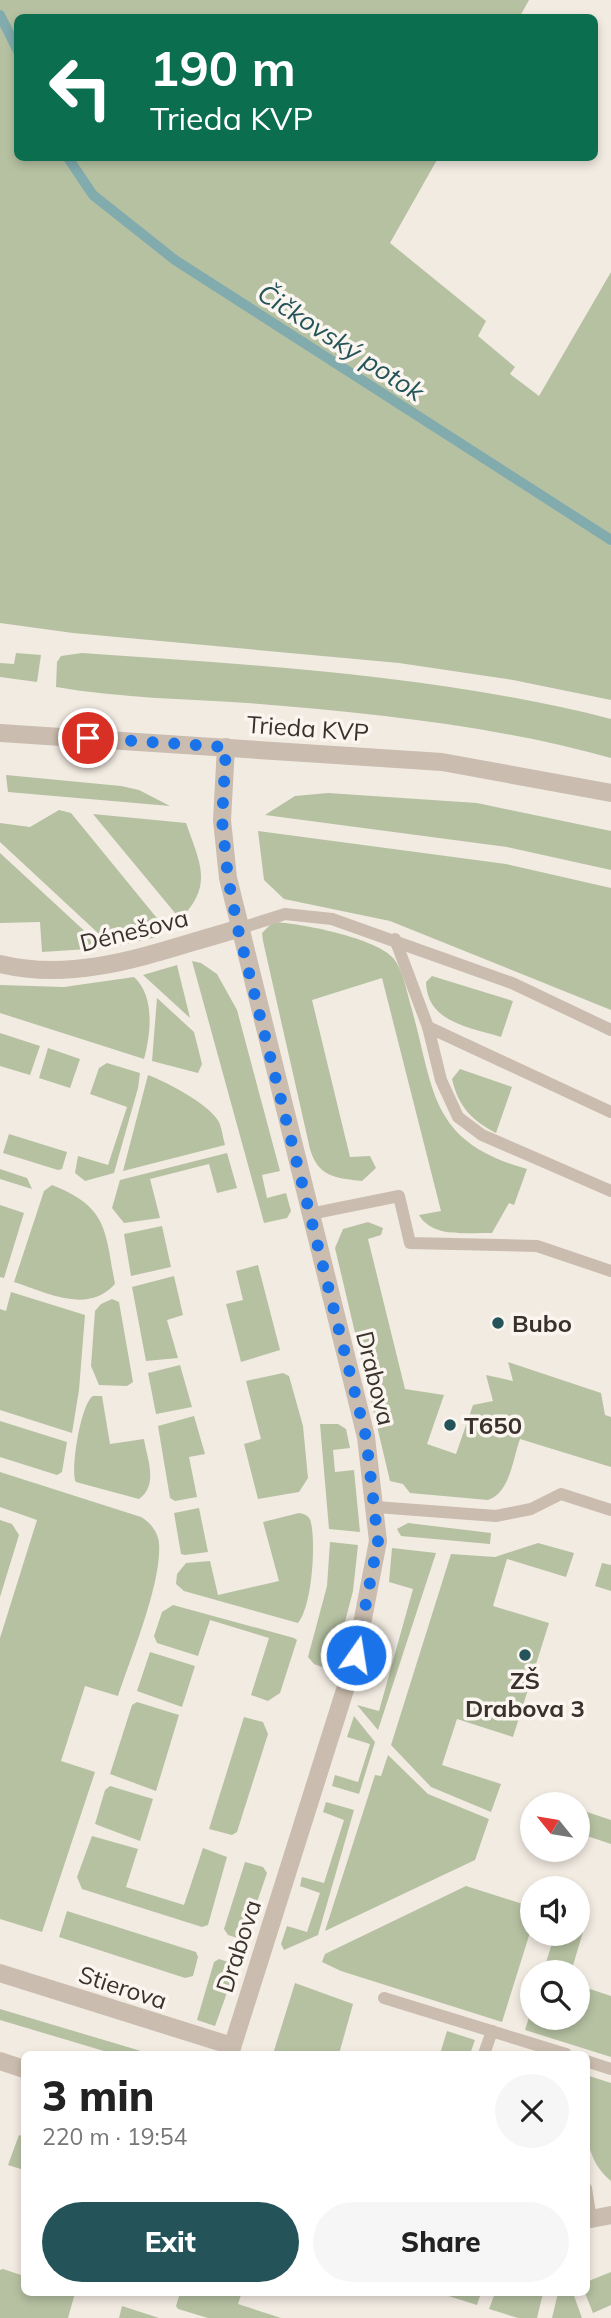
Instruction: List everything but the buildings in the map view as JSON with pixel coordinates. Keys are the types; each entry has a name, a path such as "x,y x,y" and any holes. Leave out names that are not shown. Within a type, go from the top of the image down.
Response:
{"street":[{"name":"Trieda KVP","path":"0,733 442,762 611,793"},
{"name":"Drabova","path":"226,747 222,820 228,878 238,929 366,1437 376,1507 377,1556 356,1655 231,2050"},
{"name":"Dénešova","path":"0,964 75,970 111,966 238,929"},
{"name":"Stierova","path":"0,1973 231,2050"},
{"path":"0,2061 21,2068"},
{"path":"590,2220 611,2215"}],"lane":[{"path":"238,929 285,914 332,919 395,939 512,983 611,1030"},
{"path":"395,939 428,1027 450,1104 468,1127 611,1191"},
{"path":"428,1027 611,1112"},
{"path":"310,1214 399,1196 410,1243 537,1246 611,1271"},
{"path":"376,1507 496,1516 531,1509 561,1494 611,1510"},
{"path":"384,1998 556,2051"},
{"path":"485,2051 492,2031"},
{"path":"590,2062 611,2069"}],"green space":[{"path":"0,0 529,0 521,14 14,14 14,161 436,161 390,243 486,321 478,336 515,367 510,374 539,396 611,272 611,700 513,680 399,663 73,633 0,623"},
{"path":"16,653 41,655 37,682 0,677 0,663 14,664"},
{"path":"82,653 348,674 481,692 546,704 611,719 611,758 522,737 385,716 247,703 128,696 56,687 57,662 61,656"},
{"path":"6,775 121,786 139,790 170,806 8,792"},
{"path":"328,793 477,803 611,831 611,870 507,847 265,815 295,796"},
{"path":"59,810 71,813 165,928 161,936 113,947 0,842 0,823 30,827"},
{"path":"93,814 186,823 199,862 201,885 191,907 180,919"},
{"path":"258,831 506,864 611,888 611,1010 390,921 284,899 264,880"},
{"path":"0,853 103,948 42,952 40,922 0,923"},
{"path":"273,922 301,925 356,938 385,951 394,959 404,980 431,1085 452,1126 470,1143 494,1157 527,1169 514,1205 509,1203 492,1233 442,1231 425,1223 419,1215 441,1211 382,978 312,1000 350,1157 370,1156 376,1168 362,1181 336,1177 323,1171 313,1158 263,941 262,933"},
{"path":"192,961 201,963 217,974 237,1010 280,1171 262,1175 267,1198 286,1193 291,1211 287,1218 264,1223"},
{"path":"177,965 190,1018 143,975"},
{"path":"432,976 513,1001 501,1037 464,1026 442,1015 428,996 426,982"},
{"path":"134,977 145,994 150,1015 144,1059 0,1013 0,985 64,987"},
{"path":"157,998 194,1032 202,1064 198,1073 152,1061"},
{"path":"0,1033 40,1046 30,1075 0,1066"},
{"path":"48,1048 80,1059 70,1088 39,1078"},
{"path":"107,1063 140,1073 138,1088 114,1173 85,1181 75,1173 78,1156 108,1165 127,1107 90,1094 99,1068"},
{"path":"460,1069 512,1087 496,1133 473,1118 462,1105 452,1079"},
{"path":"148,1075 176,1088 214,1115 219,1122 225,1145 123,1171"},
{"path":"9,1134 67,1152 62,1169 3,1153"},
{"path":"227,1153 237,1188 217,1193 209,1164 150,1179 160,1218 124,1223 112,1208 120,1180"},
{"path":"0,1169 27,1178 32,1189 0,1179"},
{"path":"52,1185 84,1202 101,1222 115,1284 92,1298 66,1298 14,1282 44,1191"},
{"path":"0,1205 24,1213 4,1278 0,1277"},
{"path":"368,1222 383,1228 381,1235 368,1239 405,1389 444,1395 427,1444 456,1454 473,1405 493,1401 486,1375 513,1381 508,1362 601,1393 605,1415 611,1417 611,1467 520,1439 506,1483 488,1500 410,1493 403,1484 390,1481 335,1248 343,1229"},
{"path":"162,1226 171,1267 131,1276 124,1234"},
{"path":"258,1265 280,1350 241,1362 226,1304 243,1300 236,1271"},
{"path":"174,1276 183,1315 167,1320 178,1358 146,1361 132,1287"},
{"path":"11,1292 85,1315 79,1390 72,1433 0,1410 0,1309 6,1311"},
{"path":"112,1299 119,1302 133,1382 127,1386 99,1385 91,1366 95,1311 101,1304"},
{"path":"180,1365 192,1407 156,1414 148,1373"},
{"path":"283,1373 289,1376 303,1426 308,1478 299,1492 258,1499 244,1444 261,1439 246,1381"},
{"path":"93,1396 102,1396 110,1444 144,1439 150,1479 149,1487 139,1499 76,1482 74,1464 78,1437 84,1411"},
{"path":"194,1416 205,1454 189,1457 197,1497 175,1501 170,1498 158,1426"},
{"path":"0,1421 67,1442 62,1472 57,1475 0,1457"},
{"path":"320,1424 338,1424 346,1429 350,1448 333,1450 335,1472 354,1470 360,1532 329,1529"},
{"path":"0,1472 141,1517 153,1528 159,1543 159,1559 151,1598 118,1696 85,1686 61,1761 95,1772 42,1932 0,1919 0,1638 37,1520 0,1507"},
{"path":"199,1508 208,1552 181,1554 174,1513"},
{"path":"299,1513 307,1516 310,1521 313,1545 310,1590 298,1623 184,1591 176,1584 177,1574 186,1563 210,1561 218,1595 279,1581 263,1522"},
{"path":"0,1520 12,1524 19,1535 0,1597"},
{"path":"408,1523 491,1533 490,1544 401,1536 397,1529"},
{"path":"330,1542 358,1545 353,1591 332,1671 314,1664 308,1657 327,1586"},
{"path":"538,1543 574,1553 566,1577 507,1559 493,1606 549,1623 513,1737 457,1719 442,1765 501,1784 491,1812 431,1787 391,1745 451,1554 495,1557"},
{"path":"392,1548 436,1553 378,1730 357,1705 379,1711 413,1589 389,1582"},
{"path":"602,1563 611,1565 611,1591 595,1586"},
{"path":"173,1605 297,1640 280,1693 268,1701 251,1695 269,1638 210,1620 198,1656 157,1643 154,1636 162,1612"},
{"path":"150,1652 195,1666 182,1707 137,1691"},
{"path":"137,1702 179,1715 156,1791 110,1774 132,1705"},
{"path":"354,1716 375,1742 359,1794 332,1786 335,1775 358,1782 370,1744 347,1737"},
{"path":"244,1717 263,1722 268,1734 237,1832 232,1835 209,1829"},
{"path":"388,1755 428,1794 489,1819 475,1860 325,1931 375,1775 381,1776"},
{"path":"110,1786 153,1799 140,1841 95,1824 105,1790"},
{"path":"326,1802 354,1810 318,1935 284,1950 281,1944 287,1926 307,1932 320,1893 300,1886 302,1877 324,1883 344,1820 323,1812"},
{"path":"590,1813 611,1820 611,1844 590,1837"},
{"path":"92,1836 138,1849 126,1887 184,1905 203,1848 227,1857 208,1925 202,1927 82,1889 77,1877"},
{"path":"245,1862 263,1867 267,1873 244,1940 228,1935 224,1929"},
{"path":"466,1886 520,1903 520,1946 526,1946 502,2022 341,1971 322,1962 325,1954"},
{"path":"67,1911 196,1952 198,1957 193,1976 185,1978 59,1937"},
{"path":"551,1946 579,1946 575,1960 547,1960"},
{"path":"219,1959 237,1965 215,2026 197,2020 214,1962"},
{"path":"295,1983 353,2004 340,2051 274,2051"},
{"path":"590,1989 611,1996 611,2057 525,2030 590,2030"},
{"path":"0,2009 141,2051 104,2051 0,2020"},
{"path":"447,2031 475,2040 471,2051 441,2051"},
{"path":"590,2076 611,2083 611,2181 594,2159 590,2149"},
{"path":"19,2135 21,2136 21,2169 8,2165"},
{"path":"0,2270 21,2275 21,2296 74,2296 68,2318 0,2318"},
{"path":"611,2272 611,2305 593,2313 586,2296 590,2296 590,2280"},
{"path":"179,2296 241,2296 238,2304 281,2318 208,2318 178,2309 176,2306"},
{"path":"448,2296 480,2296 477,2305"},
{"path":"494,2296 542,2296 537,2318 518,2318 489,2309"},
{"path":"557,2296 574,2296 582,2318 552,2318"},
{"path":"122,2306 159,2318 119,2318"}],"waterway":[{"name":"Čičkovský potok","path":"0,15 14,43"},
{"name":"Čičkovský potok","path":"70,161 93,195 175,260 611,540"}],"place":[{"name":"Bubo","path":"498,1323"},
{"name":"T650","path":"450,1425"},
{"name":"ZŠ Drabova 3","path":"525,1655"}],"route":[{"path":"88,738 226,747 222,820 228,878 238,929 366,1437 378,1541 356,1655"}]}
